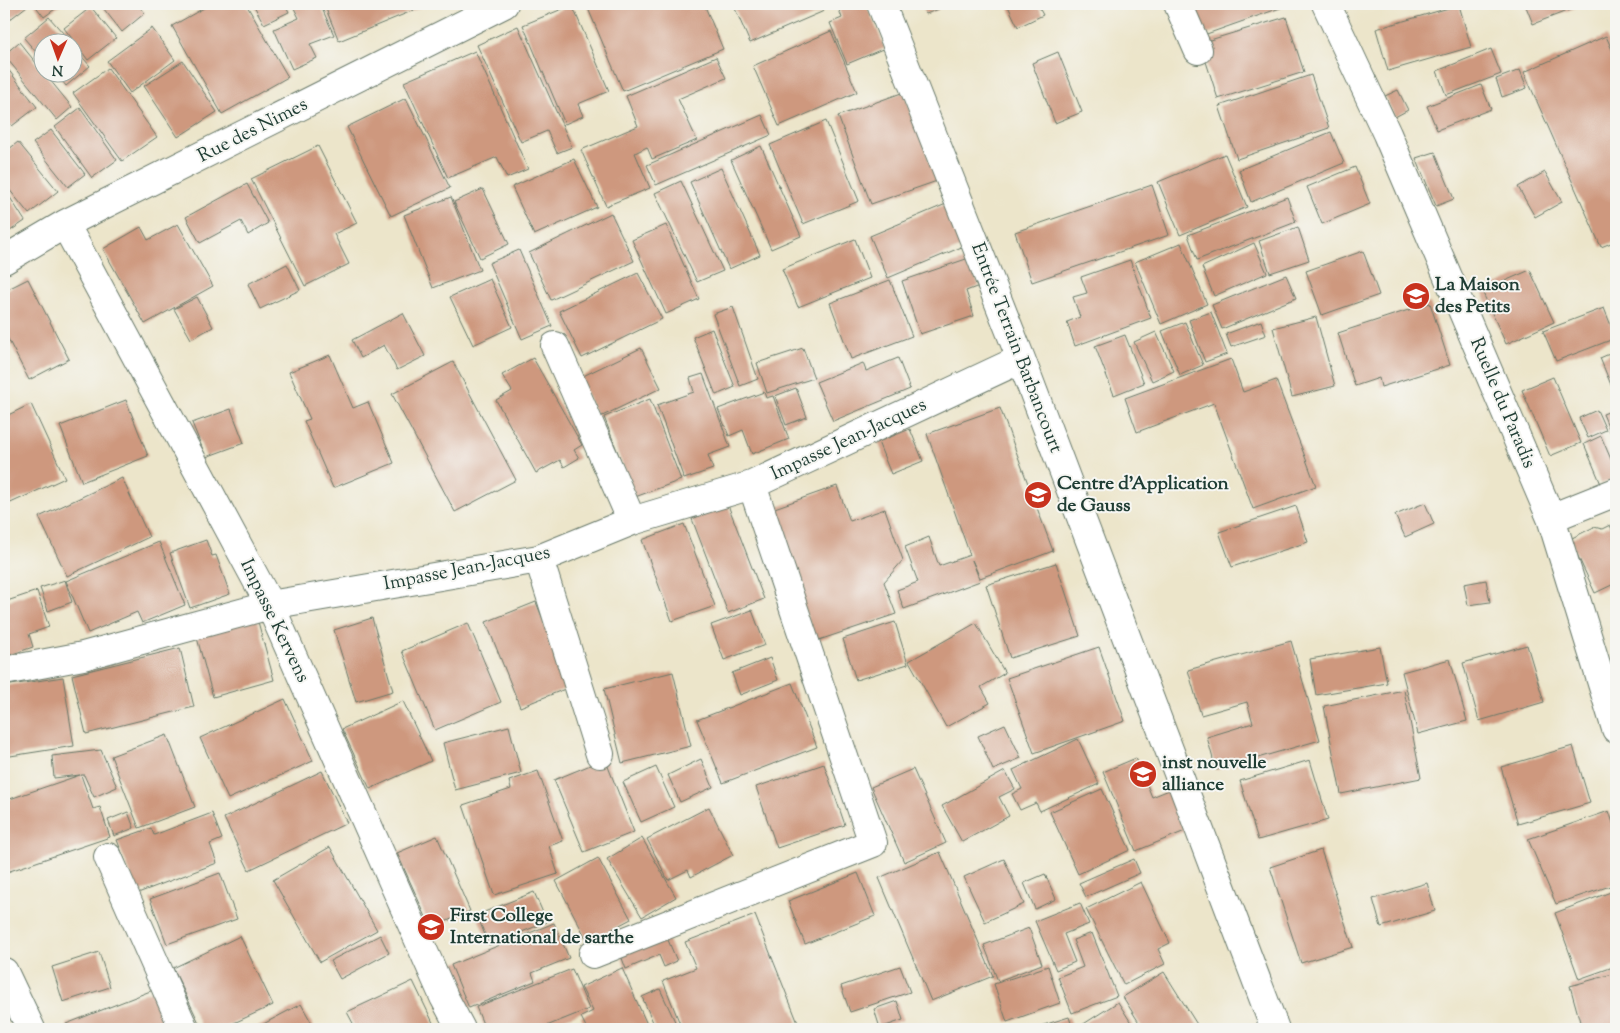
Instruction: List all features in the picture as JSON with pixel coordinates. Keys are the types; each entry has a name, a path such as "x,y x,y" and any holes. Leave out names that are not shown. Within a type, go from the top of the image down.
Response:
{"street":[{"name":"Rue des Nimes","path":"4,260 65,224 504,4"},
{"name":"Entrée Terrain Barbancourt","path":"881,4 1021,359 1275,1029"},
{"path":"1178,4 1198,50"},
{"name":"Ruelle du Paradis","path":"1326,4 1387,134 1551,518 1616,728"},
{"name":"Impasse Kervens","path":"65,224 270,606 444,998 460,1029"},
{"path":"555,346 632,521"},
{"name":"Impasse Jean-Jacques","path":"4,671 83,656 270,606 539,559 632,521 752,485 1021,359"},
{"path":"593,954 874,843 752,485"},
{"path":"1551,518 1616,492"},
{"path":"539,559 600,754"},
{"path":"108,857 184,1029"},
{"path":"4,972 31,1029"}],"building":[{"path":"4,4 25,4 27,6 4,24"},
{"path":"34,4 62,4 44,17"},
{"path":"100,4 137,4 145,13 122,32"},
{"path":"211,4 246,4 288,77 222,114 172,26"},
{"path":"253,4 285,4 289,12 264,24"},
{"path":"292,4 320,4 334,35 310,44 317,58 292,69 274,29 299,18"},
{"path":"324,4 429,4 339,41"},
{"path":"593,4 704,4 723,49 623,91 587,6"},
{"path":"733,4 821,4 824,11 750,43"},
{"path":"837,4 866,4 885,48 847,64 830,23 842,18"},
{"path":"921,4 937,4 939,9 926,14"},
{"path":"1007,4 1037,4 1043,15 1018,27"},
{"path":"1190,4 1281,4 1283,7 1201,36"},
{"path":"1525,4 1585,4 1533,24"},
{"path":"572,5 609,91 578,104 583,116 565,124 523,25"},
{"path":"1459,5 1471,47 1388,71 1376,29"},
{"path":"91,7 116,38 88,60 82,52 82,32 67,32 64,28"},
{"path":"49,17 62,32 32,32 32,47 24,38"},
{"path":"1286,17 1304,72 1218,99 1200,43"},
{"path":"518,26 572,147 557,153 547,131 521,142 477,45"},
{"path":"152,28 175,60 130,93 107,61"},
{"path":"831,31 857,92 779,126 753,66"},
{"path":"1606,36 1616,59 1616,241 1601,247 1524,72"},
{"path":"19,42 32,58 32,82 52,82 72,107 57,120 4,55"},
{"path":"1491,49 1501,74 1446,95 1437,71"},
{"path":"475,51 528,169 507,178 497,157 448,178 404,82"},
{"path":"1058,52 1082,112 1055,123 1032,63"},
{"path":"82,57 90,66 82,73"},
{"path":"716,57 726,78 678,99 697,140 652,159 647,147 635,153 650,188 606,206 581,150 638,126 626,96"},
{"path":"183,61 217,112 178,137 144,86"},
{"path":"4,64 37,107 12,126 4,116"},
{"path":"108,68 157,137 122,161 73,93"},
{"path":"1520,70 1527,88 1502,97 1496,79"},
{"path":"1311,75 1329,128 1237,159 1219,106"},
{"path":"63,82 71,82 66,86"},
{"path":"1481,85 1491,109 1437,130 1427,106"},
{"path":"1398,90 1408,110 1395,117 1385,96"},
{"path":"904,92 937,181 871,204 838,116"},
{"path":"406,98 450,188 391,216 347,127"},
{"path":"80,108 117,160 92,178 55,127"},
{"path":"762,115 771,135 656,185 647,165"},
{"path":"826,121 859,201 803,224 770,145"},
{"path":"51,130 85,174 68,187 33,143"},
{"path":"1331,132 1344,163 1251,202 1239,170"},
{"path":"18,142 58,191 29,214 4,183 4,153"},
{"path":"318,146 357,223 334,234 349,264 305,286 251,179"},
{"path":"761,146 801,236 771,249 731,160"},
{"path":"1435,152 1454,199 1436,206 1416,158"},
{"path":"1225,154 1247,207 1180,235 1158,182"},
{"path":"574,159 597,207 534,235 512,187"},
{"path":"1355,167 1370,204 1322,224 1307,187"},
{"path":"721,168 760,255 729,269 690,182"},
{"path":"1545,172 1562,202 1535,217 1518,187"},
{"path":"681,181 723,271 697,282 655,193"},
{"path":"247,184 268,223 248,235 241,221 200,243 186,217"},
{"path":"1152,185 1169,235 1032,282 1015,232"},
{"path":"4,188 25,221 4,235"},
{"path":"483,189 509,244 480,258 454,202"},
{"path":"451,197 480,270 433,288 404,215"},
{"path":"1287,197 1296,222 1197,260 1188,235"},
{"path":"946,204 964,246 888,278 870,236"},
{"path":"611,213 634,261 551,300 529,253"},
{"path":"178,224 213,286 145,324 103,249 141,227 148,240"},
{"path":"666,225 699,299 666,314 632,240"},
{"path":"1298,227 1309,260 1270,273 1259,241"},
{"path":"855,239 870,278 798,307 782,269"},
{"path":"1181,243 1207,304 1161,324 1135,262"},
{"path":"1254,243 1267,273 1214,296 1202,267"},
{"path":"519,250 552,326 522,339 489,263"},
{"path":"1363,251 1379,295 1322,315 1306,271"},
{"path":"969,258 979,286 966,291 974,316 920,334 902,281"},
{"path":"1130,260 1151,318 1075,346 1067,322 1080,317 1073,297 1087,293 1081,277"},
{"path":"287,264 300,290 260,309 248,284"},
{"path":"1530,270 1554,322 1506,344 1482,291"},
{"path":"638,273 662,319 582,358 559,311"},
{"path":"1286,275 1296,298 1222,329 1212,305"},
{"path":"28,279 69,359 29,380 4,331 4,291"},
{"path":"490,279 512,327 473,345 450,297"},
{"path":"890,280 912,336 851,359 830,303"},
{"path":"197,297 213,327 191,339 174,309"},
{"path":"1430,303 1450,365 1381,387 1379,378 1355,386 1338,333"},
{"path":"733,307 758,379 740,386 713,314"},
{"path":"1604,308 1616,338 1556,361 1543,331"},
{"path":"1211,312 1227,354 1205,362 1189,320"},
{"path":"403,313 425,356 397,370 384,345 361,358 352,340"},
{"path":"1316,317 1335,386 1292,397 1273,328"},
{"path":"1261,321 1266,335 1231,347 1226,334"},
{"path":"1185,322 1203,365 1180,375 1162,331"},
{"path":"712,329 735,387 716,395 693,337"},
{"path":"1156,332 1174,371 1152,381 1134,342"},
{"path":"1125,335 1144,383 1114,395 1095,346"},
{"path":"641,348 661,388 598,418 579,378"},
{"path":"803,348 814,378 767,393 757,363"},
{"path":"1616,351 1616,397 1600,358"},
{"path":"330,355 353,408 368,402 394,463 333,488 304,421 310,419 289,372"},
{"path":"533,358 582,445 574,450 579,458 564,467 560,460 536,473 496,400 512,391 502,375"},
{"path":"898,358 910,389 833,421 816,382 863,363 866,371"},
{"path":"1231,359 1243,392 1276,380 1316,486 1253,509 1214,403 1137,432 1125,398"},
{"path":"453,362 516,480 455,512 392,394"},
{"path":"703,374 730,447 708,455 713,469 684,479 657,405 694,392 690,378"},
{"path":"1553,377 1581,443 1550,456 1522,390"},
{"path":"796,388 807,417 786,425 775,396"},
{"path":"764,392 766,398 773,396 789,439 752,454 743,430 729,436 718,409"},
{"path":"650,399 681,480 635,497 604,417"},
{"path":"126,400 148,456 82,482 60,426"},
{"path":"31,404 65,478 4,506 4,417"},
{"path":"1000,408 1053,551 980,578 972,560 980,581 904,609 897,590 918,582 905,547 929,537 939,566 970,555 927,434"},
{"path":"231,409 244,443 206,457 192,423"},
{"path":"1616,409 1616,437 1613,438 1603,414"},
{"path":"1597,410 1606,430 1588,438 1579,418"},
{"path":"910,429 923,461 891,474 878,442"},
{"path":"1601,436 1616,471 1616,477 1601,484 1584,444"},
{"path":"122,478 149,537 67,576 39,517"},
{"path":"837,486 850,521 885,509 903,560 884,582 896,614 816,641 769,510"},
{"path":"1425,503 1434,524 1405,537 1395,515"},
{"path":"728,505 764,599 728,613 692,519"},
{"path":"1296,506 1308,542 1232,567 1219,532"},
{"path":"684,524 715,606 672,621 642,540"},
{"path":"1610,525 1616,539 1616,583 1595,593 1570,539 1594,527 1602,529"},
{"path":"206,540 212,556 216,555 230,594 190,608 170,553"},
{"path":"159,542 185,605 142,623 137,612 88,633 66,581"},
{"path":"1056,563 1080,636 1010,658 986,585"},
{"path":"65,580 72,602 48,611 40,588"},
{"path":"1486,580 1490,602 1468,605 1464,584"},
{"path":"37,591 49,627 29,634 33,647 4,657 4,602"},
{"path":"536,602 570,687 520,707 486,622"},
{"path":"752,610 765,645 724,660 711,625"},
{"path":"257,618 274,680 213,697 196,634"},
{"path":"372,618 393,691 356,702 334,630"},
{"path":"895,622 908,664 856,680 843,639"},
{"path":"468,623 501,702 435,730 402,651"},
{"path":"976,623 1005,673 981,687 990,703 946,727 909,661"},
{"path":"1291,641 1320,740 1216,770 1207,737 1253,723 1247,702 1201,715 1188,670"},
{"path":"1527,645 1544,702 1479,721 1463,663"},
{"path":"1099,647 1125,721 1034,753 1007,678"},
{"path":"1380,647 1387,683 1316,695 1310,659"},
{"path":"180,648 194,707 86,734 72,675"},
{"path":"770,658 778,680 740,695 732,673"},
{"path":"1450,659 1467,721 1418,734 1402,672"},
{"path":"673,672 691,746 622,763 604,689"},
{"path":"63,677 74,746 4,757 4,686"},
{"path":"792,683 817,747 723,783 697,720"},
{"path":"1404,690 1421,778 1341,794 1324,706"},
{"path":"285,699 313,761 228,799 200,738"},
{"path":"403,701 431,761 370,789 342,729"},
{"path":"1005,724 1021,758 993,770 978,736"},
{"path":"509,726 521,773 455,790 443,743"},
{"path":"167,735 195,807 139,828 111,756"},
{"path":"1078,739 1099,784 1040,811 1036,803 1020,810 1012,794 1022,789 1013,770"},
{"path":"1573,746 1590,803 1518,824 1501,767"},
{"path":"101,750 117,787 94,797 84,775 81,775 93,809 100,807 110,837 4,873 4,801 80,775 54,778 52,756"},
{"path":"1136,758 1152,797 1174,788 1190,829 1136,851 1103,772"},
{"path":"605,759 634,832 584,852 554,780"},
{"path":"701,759 713,787 680,802 668,775"},
{"path":"1310,760 1328,820 1258,840 1240,781"},
{"path":"824,764 845,825 777,848 756,787"},
{"path":"656,767 674,807 641,822 623,782"},
{"path":"913,769 946,843 904,862 871,787"},
{"path":"322,771 347,823 249,870 224,818"},
{"path":"538,771 563,841 549,846 558,874 494,895 463,805 511,789 509,781"},
{"path":"1005,771 1015,789 999,797 1009,816 962,842 942,806"},
{"path":"1102,789 1130,850 1078,874 1050,812"},
{"path":"709,807 733,855 691,877 688,870 668,880 647,839"},
{"path":"1609,811 1616,832 1616,884 1556,904 1528,839"},
{"path":"128,812 134,828 114,836 108,820"},
{"path":"212,813 222,839 210,844 217,863 138,893 117,840 151,828 154,835"},
{"path":"437,836 470,911 431,928 397,853"},
{"path":"642,838 676,897 642,917 607,859"},
{"path":"330,847 377,930 320,962 273,880"},
{"path":"1321,850 1353,947 1301,963 1270,867"},
{"path":"940,852 993,976 931,1001 879,878"},
{"path":"598,858 631,919 588,942 556,881"},
{"path":"1004,859 1024,904 985,922 964,877"},
{"path":"1134,859 1140,873 1086,897 1079,883"},
{"path":"220,873 237,919 167,944 150,899"},
{"path":"858,873 875,916 805,944 788,901"},
{"path":"1045,874 1056,899 1035,909 1024,883"},
{"path":"1141,882 1170,943 1158,949 1165,964 1124,985 1086,909"},
{"path":"1427,883 1435,911 1381,927 1373,899"},
{"path":"1616,890 1616,966 1579,979 1555,913"},
{"path":"534,892 547,922 489,945 477,915"},
{"path":"1080,903 1089,924 1064,934 1075,962 1056,970 1035,921"},
{"path":"755,915 798,1023 782,1029 682,1029 663,981 696,968 685,942"},
{"path":"554,923 569,958 532,973 535,981 469,1008 451,965"},
{"path":"1029,928 1042,964 998,981 984,945"},
{"path":"665,933 677,961 664,967 659,955 626,969 620,953"},
{"path":"1092,933 1117,996 1072,1013 1058,977 1083,967 1073,940"},
{"path":"380,935 389,953 340,979 330,961"},
{"path":"240,936 273,1005 221,1029 202,1029 173,968"},
{"path":"99,952 110,987 63,1002 52,967"},
{"path":"900,966 910,992 850,1012 841,986"},
{"path":"1048,966 1060,1003 1007,1022 994,984"},
{"path":"622,968 649,1029 587,1029 581,1017 593,1011 581,987"},
{"path":"572,969 589,1009 539,1029 485,1029 476,1007"},
{"path":"1164,972 1198,1026 1192,1029 1143,1029 1123,997"},
{"path":"1616,973 1616,1029 1582,1029 1570,986"},
{"path":"413,981 436,1029 356,1029 347,1012"},
{"path":"660,989 678,1028 656,1029 642,997"},
{"path":"153,990 169,1029 68,1029 66,1024"},
{"path":"897,1001 903,1020 880,1028 874,1009"},
{"path":"1118,1002 1135,1029 1085,1029 1082,1025"},
{"path":"301,1004 315,1029 254,1029"},
{"path":"1069,1017 1073,1029 1031,1029"}],"place":[{"name":"La Maison des Petits","path":"1416,296"},
{"name":"Centre d'Application de Gauss","path":"1038,495"},
{"name":"inst nouvelle alliance","path":"1143,774"},
{"name":"First College International de sarthe","path":"431,927"}]}
